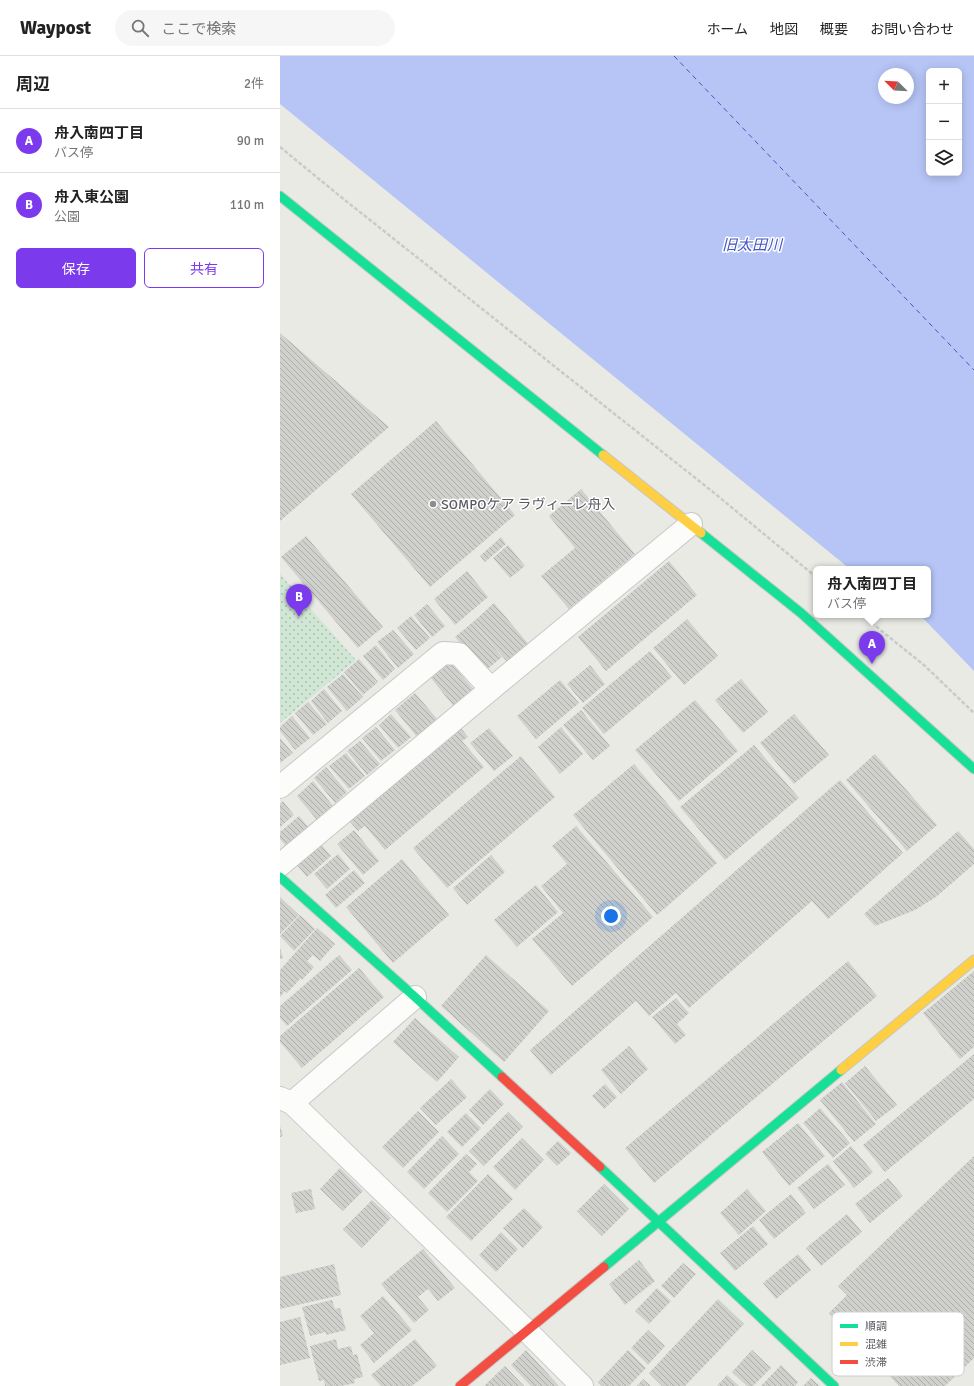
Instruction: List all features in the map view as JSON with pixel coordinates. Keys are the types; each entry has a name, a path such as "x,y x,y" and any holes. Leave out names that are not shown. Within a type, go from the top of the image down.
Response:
{"street":[{"path":"280,196 801,613 974,769"},
{"path":"691,524 491,689 282,878 415,997 659,1221 834,1386"},
{"path":"280,787 442,653 459,654 491,689"},
{"path":"460,1386 974,960"},
{"path":"415,997 286,1100 527,1331 582,1386"}],"path":[{"path":"280,147 713,492 813,575"},
{"path":"866,618 925,666 974,712"}],"green space":[{"path":"280,574 356,660 280,723"}],"water":[{"name":"旧太田川","path":"280,56 974,56 974,671 923,618 931,618 931,566 846,566 280,104"}],"building":[{"path":"280,333 389,427 280,521"},
{"name":"SOMPOケア ラヴィーレ舟入","path":"436,421 515,515 430,587 351,494"},
{"path":"581,489 635,554 569,609 541,576 575,548 549,516"},
{"path":"306,536 383,627 358,648 281,557"},
{"path":"501,537 506,544 485,562 480,556"},
{"path":"508,545 525,566 510,578 493,558"},
{"path":"669,561 697,595 606,671 578,637"},
{"path":"467,571 488,597 455,625 434,599"},
{"path":"494,603 530,646 509,664 473,622"},
{"path":"427,604 445,626 432,637 414,615"},
{"path":"411,616 430,638 416,650 397,628"},
{"path":"687,619 718,656 684,685 653,648"},
{"path":"473,622 502,657 484,672 455,637"},
{"path":"393,630 414,654 398,668 377,642"},
{"path":"376,645 395,669 383,680 363,656"},
{"path":"650,651 672,677 604,734 582,708"},
{"path":"359,659 378,682 363,695 344,672"},
{"path":"450,662 475,691 455,708 431,678"},
{"path":"590,665 605,684 583,703 567,684"},
{"path":"343,674 363,697 347,711 327,687"},
{"path":"741,679 768,712 743,733 715,700"},
{"path":"560,680 579,703 536,739 517,716"},
{"path":"324,689 342,711 328,723 311,701"},
{"path":"415,693 438,720 417,737 395,710"},
{"path":"695,700 738,751 679,801 635,750"},
{"path":"308,702 327,724 313,735 295,713"},
{"path":"581,710 610,746 593,760 563,725"},
{"path":"391,714 411,737 398,748 379,725"},
{"path":"794,714 829,755 794,784 760,743"},
{"path":"292,716 310,738 295,750 280,731 280,727"},
{"path":"456,722 468,737 462,741 484,767 385,850 365,826 358,831 345,816"},
{"path":"376,727 395,750 381,761 362,738"},
{"path":"561,727 583,754 560,774 538,747"},
{"path":"489,728 513,756 494,771 470,743"},
{"path":"280,738 293,753 280,763"},
{"path":"360,741 380,764 367,775 347,751"},
{"path":"754,745 799,798 725,860 680,807"},
{"path":"346,753 365,776 349,789 329,766"},
{"path":"875,754 937,825 907,851 846,780"},
{"path":"521,756 555,797 447,888 413,848"},
{"path":"634,764 717,863 657,915 573,815"},
{"path":"326,767 347,792 335,803 314,778"},
{"path":"840,780 903,853 828,919 812,901 689,1008 676,993 649,1016 636,1001 551,1075 530,1050"},
{"path":"313,781 333,806 317,820 297,796"},
{"path":"283,801 294,815 280,827 280,804"},
{"path":"299,816 310,829 288,848 280,839 280,832"},
{"path":"576,826 653,917 572,986 532,939 563,913 541,886 567,864 552,846"},
{"path":"354,830 379,861 363,875 337,844"},
{"path":"958,831 974,849 974,864 936,897 915,910 875,926 864,914"},
{"path":"320,843 331,856 307,877 296,864"},
{"path":"338,854 350,869 327,889 314,874"},
{"path":"491,855 505,872 467,905 453,888"},
{"path":"402,859 449,915 393,963 346,907"},
{"path":"354,870 365,883 336,908 325,895"},
{"path":"536,885 558,912 517,947 494,920"},
{"path":"280,897 299,915 280,934"},
{"path":"300,915 315,929 294,951 280,936"},
{"path":"317,928 335,944 320,961 313,955 307,961 314,967 302,980 301,978 287,993 285,991 280,997 280,970"},
{"path":"280,948 283,958 280,959"},
{"path":"339,955 352,970 287,1026 280,1018 280,1006"},
{"path":"486,955 549,1011 504,1062 441,1006"},
{"path":"848,961 877,996 654,1183 625,1148"},
{"path":"359,968 384,997 302,1068 280,1042 280,1036"},
{"path":"974,971 974,1047 960,1059 923,1013"},
{"path":"676,998 689,1013 677,1024 686,1035 675,1044 652,1017"},
{"path":"415,1018 459,1057 437,1082 393,1042"},
{"path":"629,1046 648,1069 621,1094 601,1070"},
{"path":"974,1054 974,1099 885,1172 863,1145"},
{"path":"865,1066 897,1105 876,1121 845,1083"},
{"path":"451,1079 467,1097 436,1125 420,1108"},
{"path":"842,1082 876,1124 854,1142 820,1100"},
{"path":"605,1084 617,1097 604,1109 592,1096"},
{"path":"490,1089 504,1104 483,1125 469,1110"},
{"path":"820,1108 850,1143 833,1158 803,1123"},
{"path":"418,1111 439,1132 403,1168 382,1147"},
{"path":"508,1112 523,1127 484,1166 469,1151"},
{"path":"466,1113 481,1128 462,1147 447,1132"},
{"path":"798,1123 825,1156 789,1186 762,1152"},
{"path":"280,1126 283,1136 280,1137"},
{"path":"442,1136 459,1154 424,1189 407,1172"},
{"path":"522,1138 544,1160 515,1190 493,1167"},
{"path":"558,1141 571,1153 557,1166 545,1154"},
{"path":"851,1146 873,1172 854,1188 833,1161"},
{"path":"466,1154 477,1164 469,1172 478,1181 447,1212 428,1193"},
{"path":"974,1156 974,1358 964,1368 964,1312 832,1312 832,1316 829,1313 847,1295 838,1286"},
{"path":"828,1164 845,1185 814,1209 797,1188"},
{"path":"340,1168 363,1191 343,1211 320,1189"},
{"path":"488,1174 513,1199 471,1241 446,1217"},
{"path":"888,1178 903,1196 870,1223 855,1204"},
{"path":"604,1184 629,1209 602,1236 577,1211"},
{"path":"311,1189 315,1209 296,1213 291,1193"},
{"path":"747,1189 766,1211 739,1235 720,1213"},
{"path":"791,1194 806,1213 774,1239 759,1220"},
{"path":"372,1200 391,1218 362,1248 343,1229"},
{"path":"524,1208 543,1227 523,1248 503,1228"},
{"path":"847,1214 862,1232 821,1266 806,1248"},
{"path":"753,1226 768,1244 735,1271 720,1253"},
{"path":"501,1232 518,1249 496,1272 479,1255"},
{"path":"423,1249 455,1288 438,1301 428,1289 418,1297 429,1310 414,1323 381,1284"},
{"path":"798,1254 811,1270 776,1299 763,1283"},
{"path":"639,1260 655,1281 625,1305 609,1284"},
{"path":"683,1263 696,1274 674,1298 661,1286"},
{"path":"334,1264 341,1295 280,1309 280,1277"},
{"path":"657,1288 671,1301 649,1324 635,1311"},
{"path":"383,1296 412,1330 374,1363 360,1345 374,1333 360,1316"},
{"path":"718,1299 744,1324 685,1386 662,1386 649,1373"},
{"path":"332,1300 335,1309 340,1308 346,1330 326,1335 326,1332 310,1336 302,1307"},
{"path":"300,1317 310,1358 280,1365 280,1322"},
{"path":"648,1330 665,1346 648,1365 631,1348"},
{"path":"336,1339 338,1349 351,1346 353,1355 357,1354 363,1377 354,1379 355,1383 341,1386 325,1386 324,1380 319,1381 310,1346"},
{"path":"415,1339 437,1366 412,1386 381,1386 371,1375"},
{"path":"526,1350 559,1386 531,1386 511,1365"},
{"path":"628,1350 646,1368 629,1386 602,1386 598,1382"},
{"path":"752,1350 771,1368 753,1386 747,1386 732,1372"},
{"path":"781,1365 798,1382 795,1386 761,1386"},
{"path":"505,1366 524,1386 484,1386"},
{"path":"727,1375 739,1386 717,1386"},
{"path":"889,1376 955,1376 945,1386 899,1386"},
{"path":"811,1378 820,1386 803,1386"},
{"path":"643,1379 651,1386 637,1386"}],"ferry route":[{"path":"674,56 974,370"}],"traffic: fast":[{"path":"280,196 603,455"},
{"path":"701,533 801,613 974,769"},
{"path":"280,877 415,997 502,1077"},
{"path":"604,1267 841,1070"},
{"path":"600,1167 834,1386"}],"traffic: slow":[{"path":"603,455 701,533"},
{"path":"841,1070 974,960"}],"traffic: jam":[{"path":"502,1077 600,1167"},
{"path":"460,1386 604,1267"}],"place":[{"name":"SOMPOケア ラヴィーレ舟入","path":"433,504"},
{"name":"舟入東公園","path":"299,617"},
{"name":"舟入南四丁目","path":"872,664"}]}
